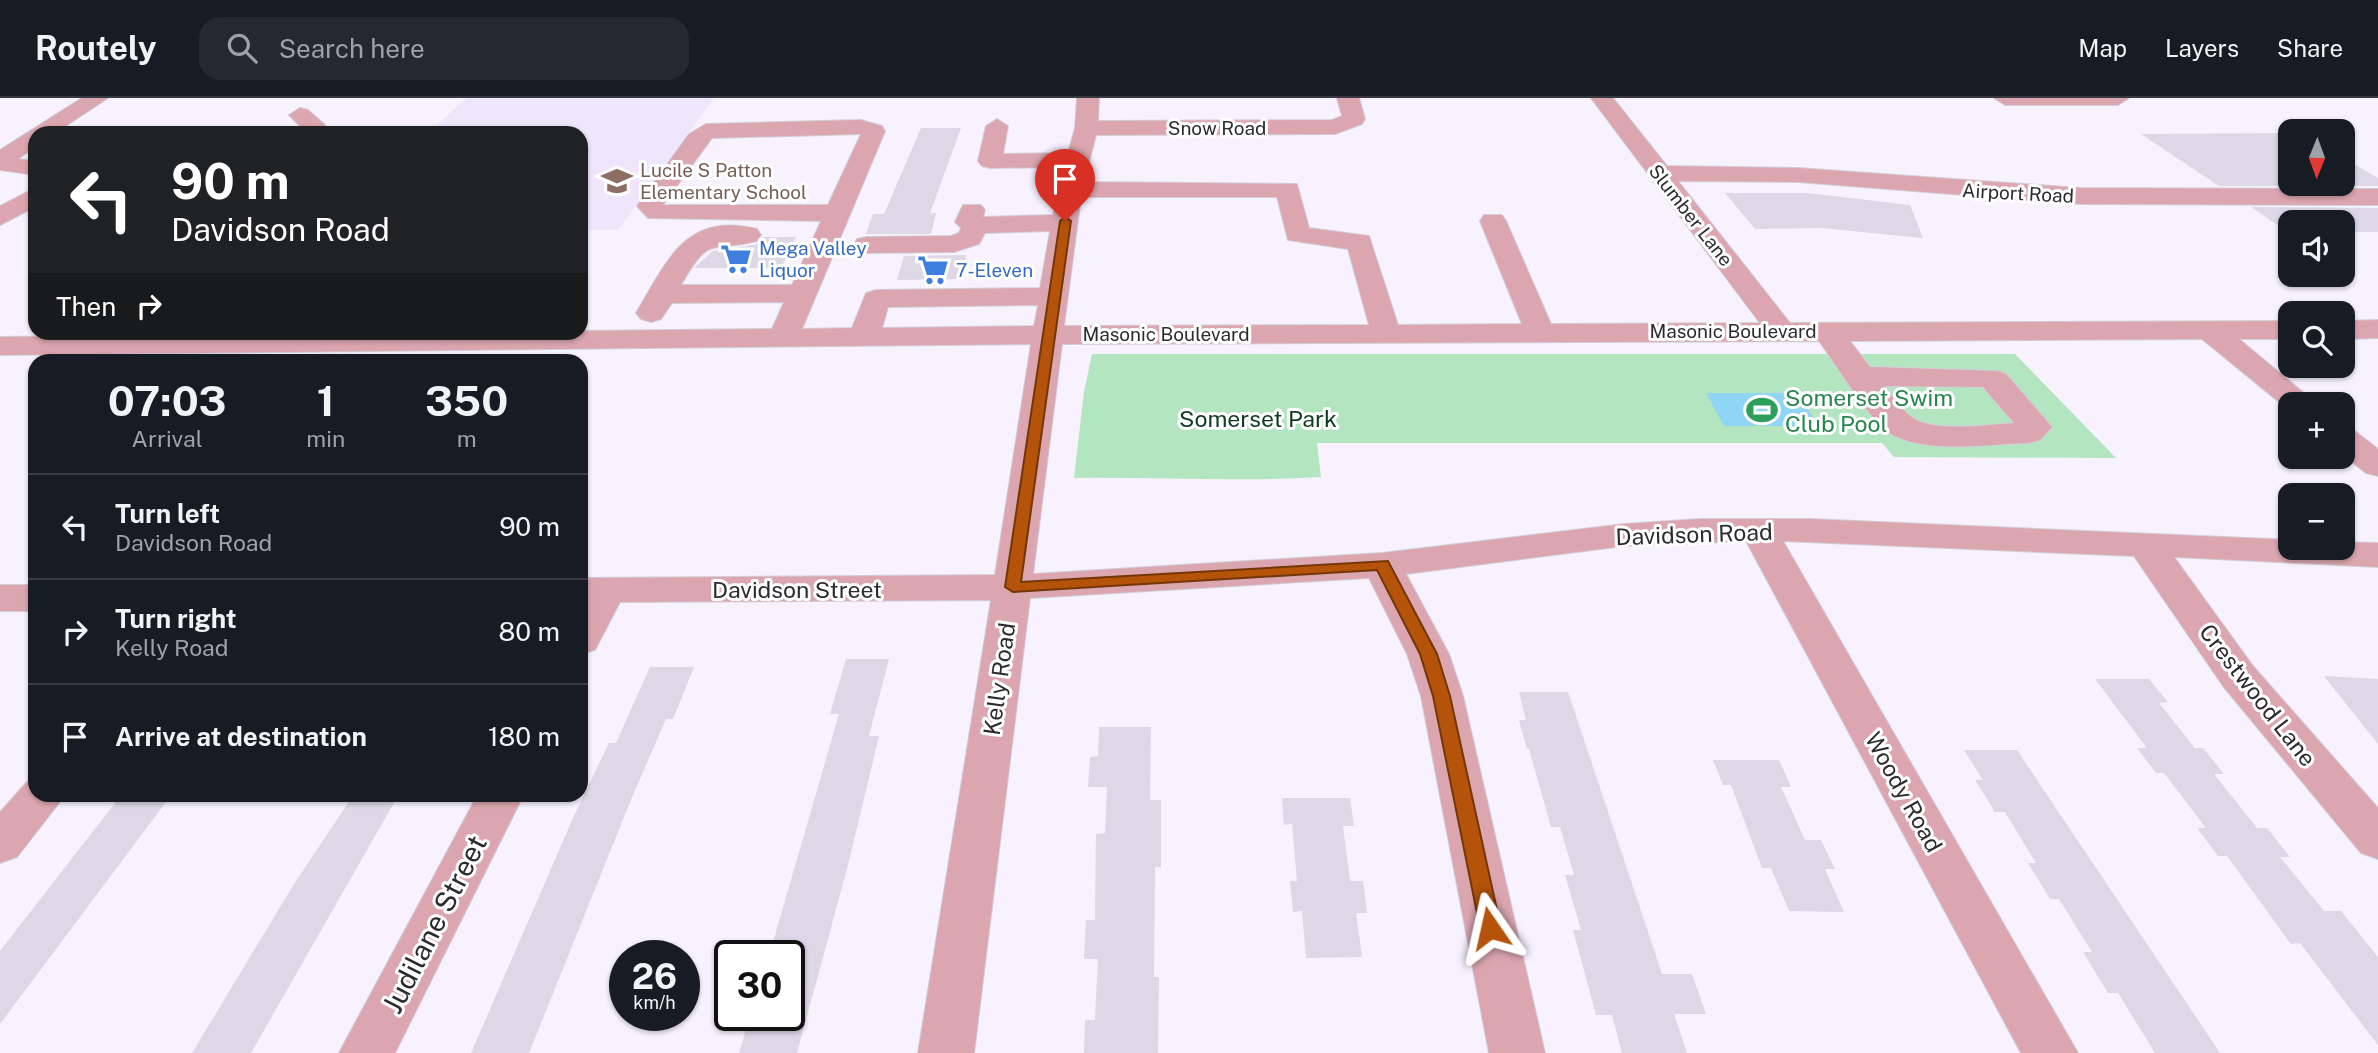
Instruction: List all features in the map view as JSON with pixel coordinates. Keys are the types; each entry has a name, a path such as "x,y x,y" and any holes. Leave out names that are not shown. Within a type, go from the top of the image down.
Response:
{"street":[{"path":"50,126 97,98"},
{"name":"Kelly Road","path":"946,1053 1053,296 1070,190 1086,128 1088,98"},
{"name":"Snow Road","path":"1086,128 1326,127 1348,124 1354,117 1348,98"},
{"name":"Slumber Lane","path":"1602,98 1781,331"},
{"path":"2006,98 2118,98"},
{"path":"867,245 954,244 970,239 997,126"},
{"path":"783,338 874,131 861,127 706,131 697,139 650,206 657,213 833,223"},
{"path":"28,141 2,160 8,165 28,166"},
{"path":"990,161 1078,160"},
{"name":"Airport Road","path":"1658,173 1798,175 2080,196 2378,197"},
{"path":"1070,190 1288,188 1297,234 1360,242 1386,333"},
{"path":"0,218 28,200"},
{"path":"975,211 1065,223"},
{"path":"1493,221 1540,332"},
{"path":"635,340 692,243 700,238 833,223"},
{"path":"662,294 803,293"},
{"path":"864,337 876,299 1053,296"},
{"path":"946,336 954,298"},
{"path":"2209,330 2286,392"},
{"name":"Masonic Boulevard","path":"0,346 1048,335 2278,330"},
{"path":"2355,330 2378,330"},
{"path":"1826,331 1861,376"},
{"path":"2355,448 2378,466"},
{"name":"Davidson Road","path":"1013,587 1382,565 1624,535 1758,530 2378,555"},
{"name":"Woody Road","path":"1758,530 2050,1053"},
{"name":"Crestwood Lane","path":"2145,544 2238,676 2378,840"},
{"path":"1382,565 1419,634 1442,696 1517,1053"},
{"name":"Davidson Street","path":"594,590 1013,587"},
{"path":"588,613 594,590"},
{"path":"0,598 28,598"},
{"path":"0,844 36,802"},
{"name":"Judilane Street","path":"367,1053 497,802"}],"shaded area":[{"name":"Lucile S Patton Elementary School","path":"467,98 714,98 618,230 588,230 588,126 436,126"}],"green space":[{"name":"Somerset Park","path":"1092,354 2015,354 2116,458 1894,457 1882,443 1317,443 1321,477 1074,478 1084,392"}],"water":[{"name":"Somerset Swim Club Pool","path":"1706,393 1797,393 1819,426 1724,426"}],"building":[{"path":"921,128 961,128 930,213 936,213 931,234 866,234 873,214 884,214"},
{"path":"2278,133 2278,186 2219,186 2141,134"},
{"path":"2356,165 2378,178 2378,186 2356,186"},
{"path":"1725,193 1808,193 1910,205 1923,238 1821,228 1755,229"},
{"path":"2251,207 2378,208 2378,232 2355,232 2355,210 2278,210 2278,225"},
{"path":"763,237 796,237 781,268 694,268 713,251 758,244"},
{"path":"966,255 962,279 897,280 904,256"},
{"path":"846,659 889,659 869,736 879,736 848,865 805,1024 805,940 774,940 839,714 830,714"},
{"path":"650,667 694,667 673,719 666,719 630,802 529,1053 471,1053 573,818 581,802 588,802 588,787 609,743 616,743"},
{"path":"2324,676 2378,679 2378,744"},
{"path":"2095,679 2149,679 2168,702 2159,703 2195,748 2203,748 2224,774 2214,774 2257,828 2267,828 2290,857 2280,857 2324,911 2341,911 2378,957 2378,1045 2300,943 2291,944 2227,856 2218,856 2197,828 2206,828 2164,773 2156,773 2137,748 2147,748"},
{"path":"1519,692 1568,692 1662,974 1692,974 1706,1014 1674,1014 1687,1053 1622,1053 1612,1015 1596,1015 1573,930 1581,930 1565,875 1574,875 1560,827 1551,827 1527,749 1519,720 1526,720"},
{"path":"1099,727 1151,727 1150,800 1161,800 1161,867 1155,867 1154,977 1159,977 1158,1053 1084,1053 1085,1020 1095,1020 1098,959 1084,959 1086,920 1095,920 1096,834 1105,833 1107,787 1088,787 1090,757 1098,756"},
{"path":"1964,750 2017,750 2220,1053 2155,1053 2118,993 2108,993 2083,952 2092,952 2059,899 2050,899 2028,863 2036,863 2005,812 1995,812 1975,780 1983,780"},
{"path":"1713,760 1779,760 1791,787 1781,787 1805,840 1821,840 1835,869 1825,869 1844,912 1789,911 1771,868 1762,868 1731,785 1723,785"},
{"path":"1282,798 1350,798 1354,826 1343,826 1350,881 1363,881 1367,913 1356,913 1362,957 1306,958 1302,911 1293,912 1290,881 1297,881 1292,824 1284,825"},
{"path":"116,802 166,802 0,1024 0,951"},
{"path":"349,802 394,802 251,1053 192,1053 294,884"},
{"path":"745,1031 803,1031 797,1053 739,1053"}],"place":[{"name":"Lucile S Patton Elementary School","path":"617,181"},
{"name":"Mega Valley Liquor","path":"736,259"},
{"name":"7-Eleven","path":"933,270"},
{"name":"Somerset Swim Club Pool","path":"1762,410"}],"route":[{"path":"1065,221 1013,587 1382,565 1415,625 1442,696 1463,786 1490,928"}]}
